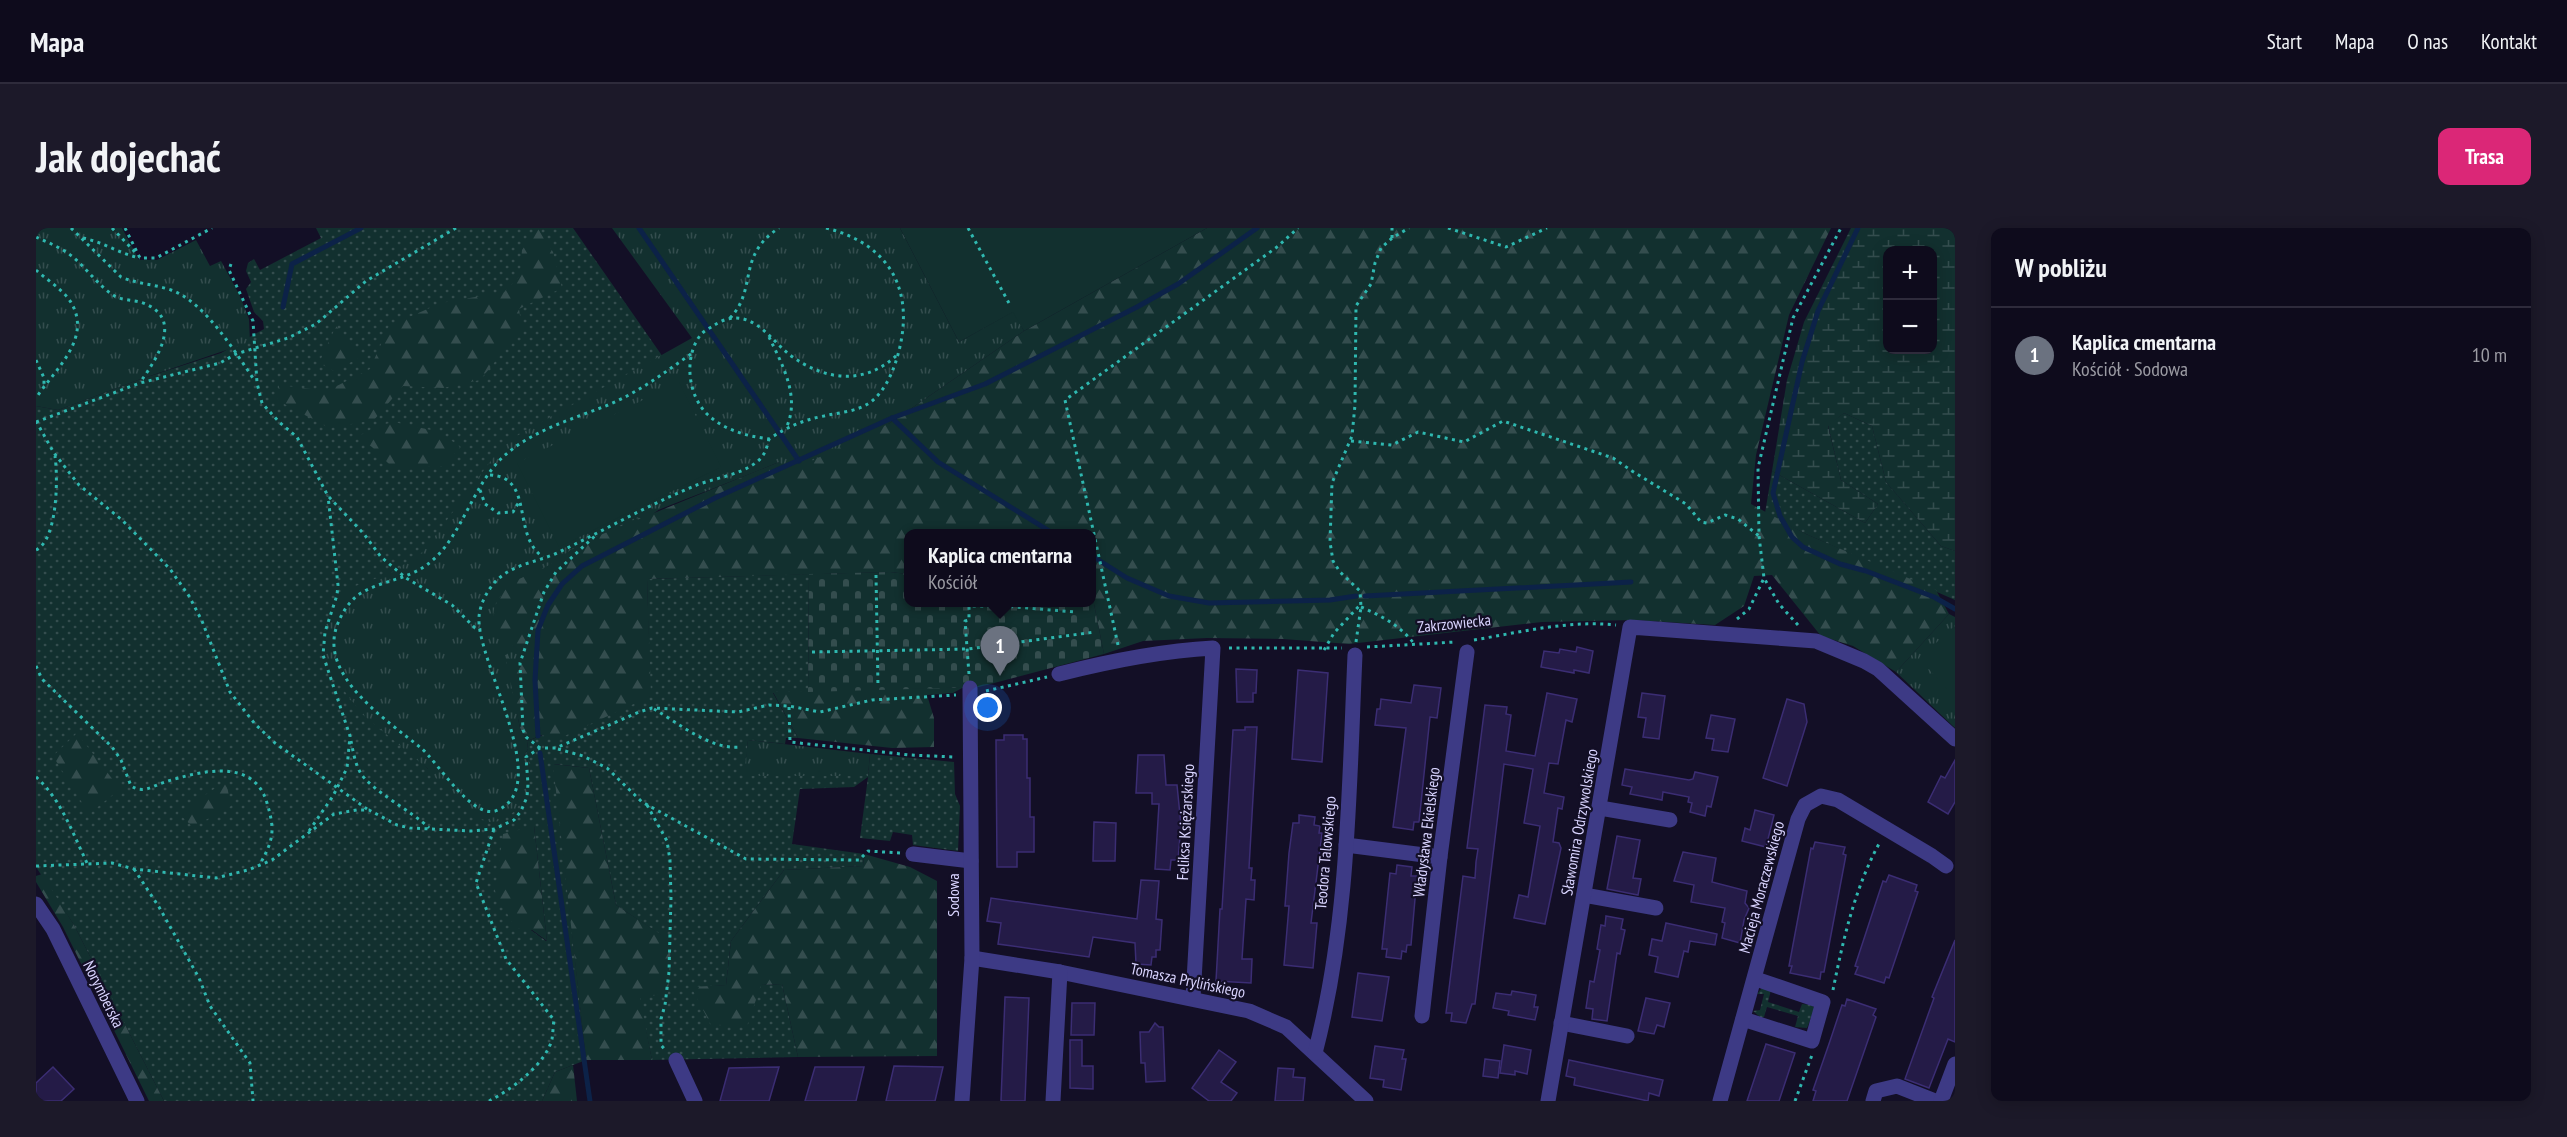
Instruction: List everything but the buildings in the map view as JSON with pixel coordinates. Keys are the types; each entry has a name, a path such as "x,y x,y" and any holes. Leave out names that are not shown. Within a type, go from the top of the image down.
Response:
{"street":[{"path":"1630,627 1816,641 1878,669 1955,739"},
{"name":"Sławomira Odrzywolskiego","path":"1548,1101 1630,627"},
{"name":"Władysława Ekielskiego","path":"1422,1016 1464,645"},
{"path":"1059,674 1120,658 1177,650 1213,648"},
{"name":"Feliksa Księżarskiego","path":"1194,998 1213,648"},
{"name":"Teodora Talowskiego","path":"1315,1053 1328,1003 1346,845 1355,649"},
{"name":"Sodowa","path":"962,1101 972,958 971,691"},
{"name":"Macieja Moraczewskiego","path":"1720,1101 1756,979 1798,819 1805,805 1816,798 1831,798 1888,829 1946,866"},
{"path":"1600,808 1670,820"},
{"path":"1346,845 1440,856"},
{"path":"913,854 971,861"},
{"path":"1584,895 1656,908"},
{"name":"Norymberska","path":"36,904 52,929 137,1101"},
{"name":"Tomasza Prylińskiego","path":"972,958 1060,972 1249,1011 1286,1027 1366,1101"},
{"path":"1053,1101 1060,972"},
{"path":"1743,1019 1812,1041 1823,1002 1756,979"},
{"path":"1561,1023 1627,1036"},
{"path":"676,1060 695,1101"},
{"path":"1941,1101 1955,1064"},
{"path":"1873,1101 1876,1091 1897,1086 1935,1101"}],"path":[{"path":"71,228 121,277 170,290 188,299 207,317 257,383"},
{"path":"112,228 140,258"},
{"path":"125,228 140,258"},
{"path":"81,237 98,241 127,255 156,258 212,228"},
{"path":"456,228 366,281 316,324 288,338 255,347 220,363 140,382 36,422 54,453 79,485 122,520 170,569 189,596 202,621 230,692 255,724 275,743 337,789 397,825 471,831 494,829 514,820 522,811 527,797 526,757 540,748 556,748 583,756 607,768 646,804 746,859 859,860 868,851 913,854"},
{"path":"729,319 741,304 748,269 758,245 778,228"},
{"path":"691,354 635,392 526,441 505,455 489,475 443,550 421,570 406,578 363,592 349,604 334,635 334,650 338,663 350,683 374,711 429,755 469,800 485,811 491,812 503,807 512,797 518,786 519,770 515,744 491,671 481,630 480,609 495,582 515,567 556,554 692,487 752,465 763,456 769,439 788,426 853,410 870,402 884,387 898,354 905,319 902,291 896,278 876,253 848,236 826,228"},
{"path":"968,228 1010,305"},
{"path":"1092,529 1065,400 1277,247 1298,228"},
{"path":"1392,228 1392,238"},
{"path":"1355,649 1361,605 1360,591 1340,572 1333,561 1330,542 1332,483 1350,441 1355,405 1356,306 1371,284 1381,248 1409,228"},
{"path":"1448,228 1506,247 1547,228"},
{"path":"1816,641 1779,604 1764,578 1759,536 1758,468 1793,318 1841,228"},
{"path":"36,237 56,246 72,257 115,297 153,308 161,316 165,329 163,343 158,357 140,382"},
{"path":"231,264 229,270 253,321 257,383 262,403 297,437 328,496 381,557 406,578 452,605 475,628 481,630"},
{"path":"36,270 68,298 77,316 74,344 66,359 36,398"},
{"path":"769,439 739,433 725,427 704,411 692,385 691,354 699,335 719,322 744,319 767,334 802,363 831,374 848,377 861,377 875,372 898,354"},
{"path":"767,334 791,391 792,410 788,426"},
{"path":"36,360 44,378 44,388"},
{"path":"1350,441 1392,445 1418,432 1464,442 1503,422 1613,458 1686,504 1701,522 1707,523 1725,515 1738,519 1759,536"},
{"path":"36,550 40,548 51,524 57,493 54,453"},
{"path":"489,475 511,483 520,500 528,539 536,552 543,557"},
{"path":"480,489 484,504 498,513 513,512 520,500"},
{"path":"328,496 338,595 325,632 323,655 359,771 366,781 412,813 430,829"},
{"path":"540,748 526,737 523,730 520,663 541,602 556,572 599,533"},
{"path":"1096,545 1120,658"},
{"path":"876,575 878,686"},
{"path":"1717,633 1749,609 1764,578"},
{"path":"1361,605 1393,623 1416,645"},
{"path":"1324,650 1334,633 1361,605"},
{"path":"969,607 969,620 965,621 971,691"},
{"path":"1016,607 1075,612"},
{"name":"Zakrzowiecka","path":"1213,648 1324,650 1464,645 1571,624 1592,623 1630,627"},
{"path":"812,652 968,649 1095,632"},
{"path":"36,666 42,679 112,747 121,760 130,786 138,790 150,789 164,782 206,773 234,771 251,777 266,798 274,826 267,852 259,866"},
{"path":"556,748 604,726 652,708 738,712 769,705 820,712 872,700 971,691 1059,674"},
{"path":"789,706 790,742 910,755 971,758"},
{"path":"652,708 704,740 729,748 741,747"},
{"path":"308,833 337,789 347,768 350,736"},
{"path":"36,777 45,785 67,820 87,863"},
{"path":"646,804 667,841 671,898 669,972 666,1005 661,1019 661,1045 676,1060"},
{"path":"36,866 112,863 134,870 216,878 259,866 291,848 334,813 369,810"},
{"path":"489,1101 510,1090 545,1054 552,1040 554,1020 506,958 476,883 494,829"},
{"path":"1833,992 1842,946 1856,899 1878,846 1888,829"},
{"path":"134,870 182,947 199,978 210,1006 250,1063 254,1101"},
{"path":"1795,1101 1814,1049"}],"green space":[{"path":"36,228 122,228 139,260 157,260 196,240 210,266 221,261 239,294 249,319 250,342 58,410 36,406"},
{"path":"316,228 573,228 732,456 511,618 519,737 421,762 428,769 524,756 528,749 527,741 650,696 647,579 809,574 808,692 773,693 798,738 786,738 785,744 748,740 745,775 868,776 870,754 954,762 955,794 960,806 958,851 913,845 912,835 893,832 890,841 860,838 868,777 854,787 800,789 792,844 864,854 863,866 784,870 731,941 726,985 691,988 782,984 798,1057 652,1060 639,998 670,941 616,905 589,768 554,764 586,1060 555,1072 542,1101 164,1101 74,925 36,867 36,406 58,410 138,380 221,353 264,329 263,321 254,312 246,289 251,282 246,271 248,263 254,259 260,270 321,238","holes":["534,826 547,941 531,930"]},
{"path":"538,228 553,252 562,288 519,309 522,329 480,380 443,388 403,386 374,420 329,428 277,400 279,385 327,391 370,369 389,326 441,303 504,292 520,276 522,250"},
{"path":"612,228 900,228 959,342 1014,311 1024,331 890,423 791,471 779,462 609,530 581,543 551,564 509,586 497,600 494,617 499,631 520,651 515,665 505,655 520,728 527,741 528,749 524,756 531,764 527,793 515,811 501,821 489,822 472,815 449,794 428,769 362,714 336,680 324,656 323,629 333,606 347,589 391,573 424,551 504,443 692,338"},
{"path":"900,228 1207,228 1024,331 1013,312 959,342"},
{"path":"1207,228 1831,228 1789,315 1756,455 1751,504 1806,534 1936,590 1949,614 1896,672 1853,646 1821,636 1772,575 1754,576 1744,606 1715,625 1634,620 1542,622 1349,644 1283,639 1207,638 1143,641 1104,654 1095,607 1096,529 904,529 904,574 890,572 647,579 651,696 556,740 542,735 527,741 520,728 505,655 519,651 498,633 493,619 496,605 503,591 514,581 549,565 583,542 779,462 890,423 1024,331"},
{"path":"1851,228 1955,228 1955,551 1941,546 1886,482 1872,426 1844,413 1828,426 1841,480 1878,504 1865,523 1772,471 1787,380 1804,322"},
{"path":"336,326 363,356 334,371 319,363"},
{"path":"679,382 721,467 559,547 517,463"},
{"path":"1844,413 1872,426 1886,482 1941,546 1955,551 1955,600 1806,534 1765,513 1772,471 1865,523 1878,504 1841,480 1828,425"},
{"path":"394,422 440,432 460,447 445,466 393,468 372,447 357,437 377,426"},
{"path":"809,574 904,574 904,607 1095,607 1104,654 979,687 808,692"},
{"path":"1949,614 1955,617 1955,728 1896,672"},
{"path":"1955,626 1955,698 1919,658"},
{"path":"964,687 953,693 927,695 934,718 934,747 892,748 798,738 773,692"},
{"path":"77,733 120,789 89,814 53,756"},
{"path":"748,740 870,754 868,776 744,776"},
{"path":"553,764 589,768 616,905 671,941 668,993 640,998 652,1060 586,1060"},
{"path":"226,781 231,806 193,827 178,813"},
{"path":"534,826 547,941 532,930 515,928 495,891 503,834"},
{"path":"864,854 910,867 937,881 937,1056 798,1057 782,984 761,985 747,1026 711,1025 691,987 726,985 731,941 784,870 863,866"},
{"path":"42,874 74,925 164,1101 149,1101 63,927 36,882 36,876"},
{"path":"1762,988 1771,990 1768,1002 1799,1012 1802,1004 1815,1008 1807,1028 1795,1027 1798,1016 1767,1007 1764,1017 1761,1018 1753,1011 1760,1010 1764,994 1757,994"},
{"path":"573,1065 577,1101 542,1101 555,1072"}],"waterway":[{"path":"283,307 292,264 361,228"},
{"path":"639,228 799,461"},
{"path":"538,736 535,680 538,630 548,605 562,584 582,566 715,498 892,418 985,384 1178,284 1257,228"},
{"path":"1858,228 1818,311 1802,362 1773,493 1780,516 1792,537 1803,547 1840,564 1866,571 1934,597 1955,609"},
{"path":"892,418 938,462 1046,529"},
{"path":"1096,559 1127,578 1169,596 1209,603 1330,600 1356,596"},
{"path":"1365,596 1631,582"},
{"path":"540,753 590,1101"}],"place":[{"name":"Kaplica cmentarna","path":"1000,676"}]}
